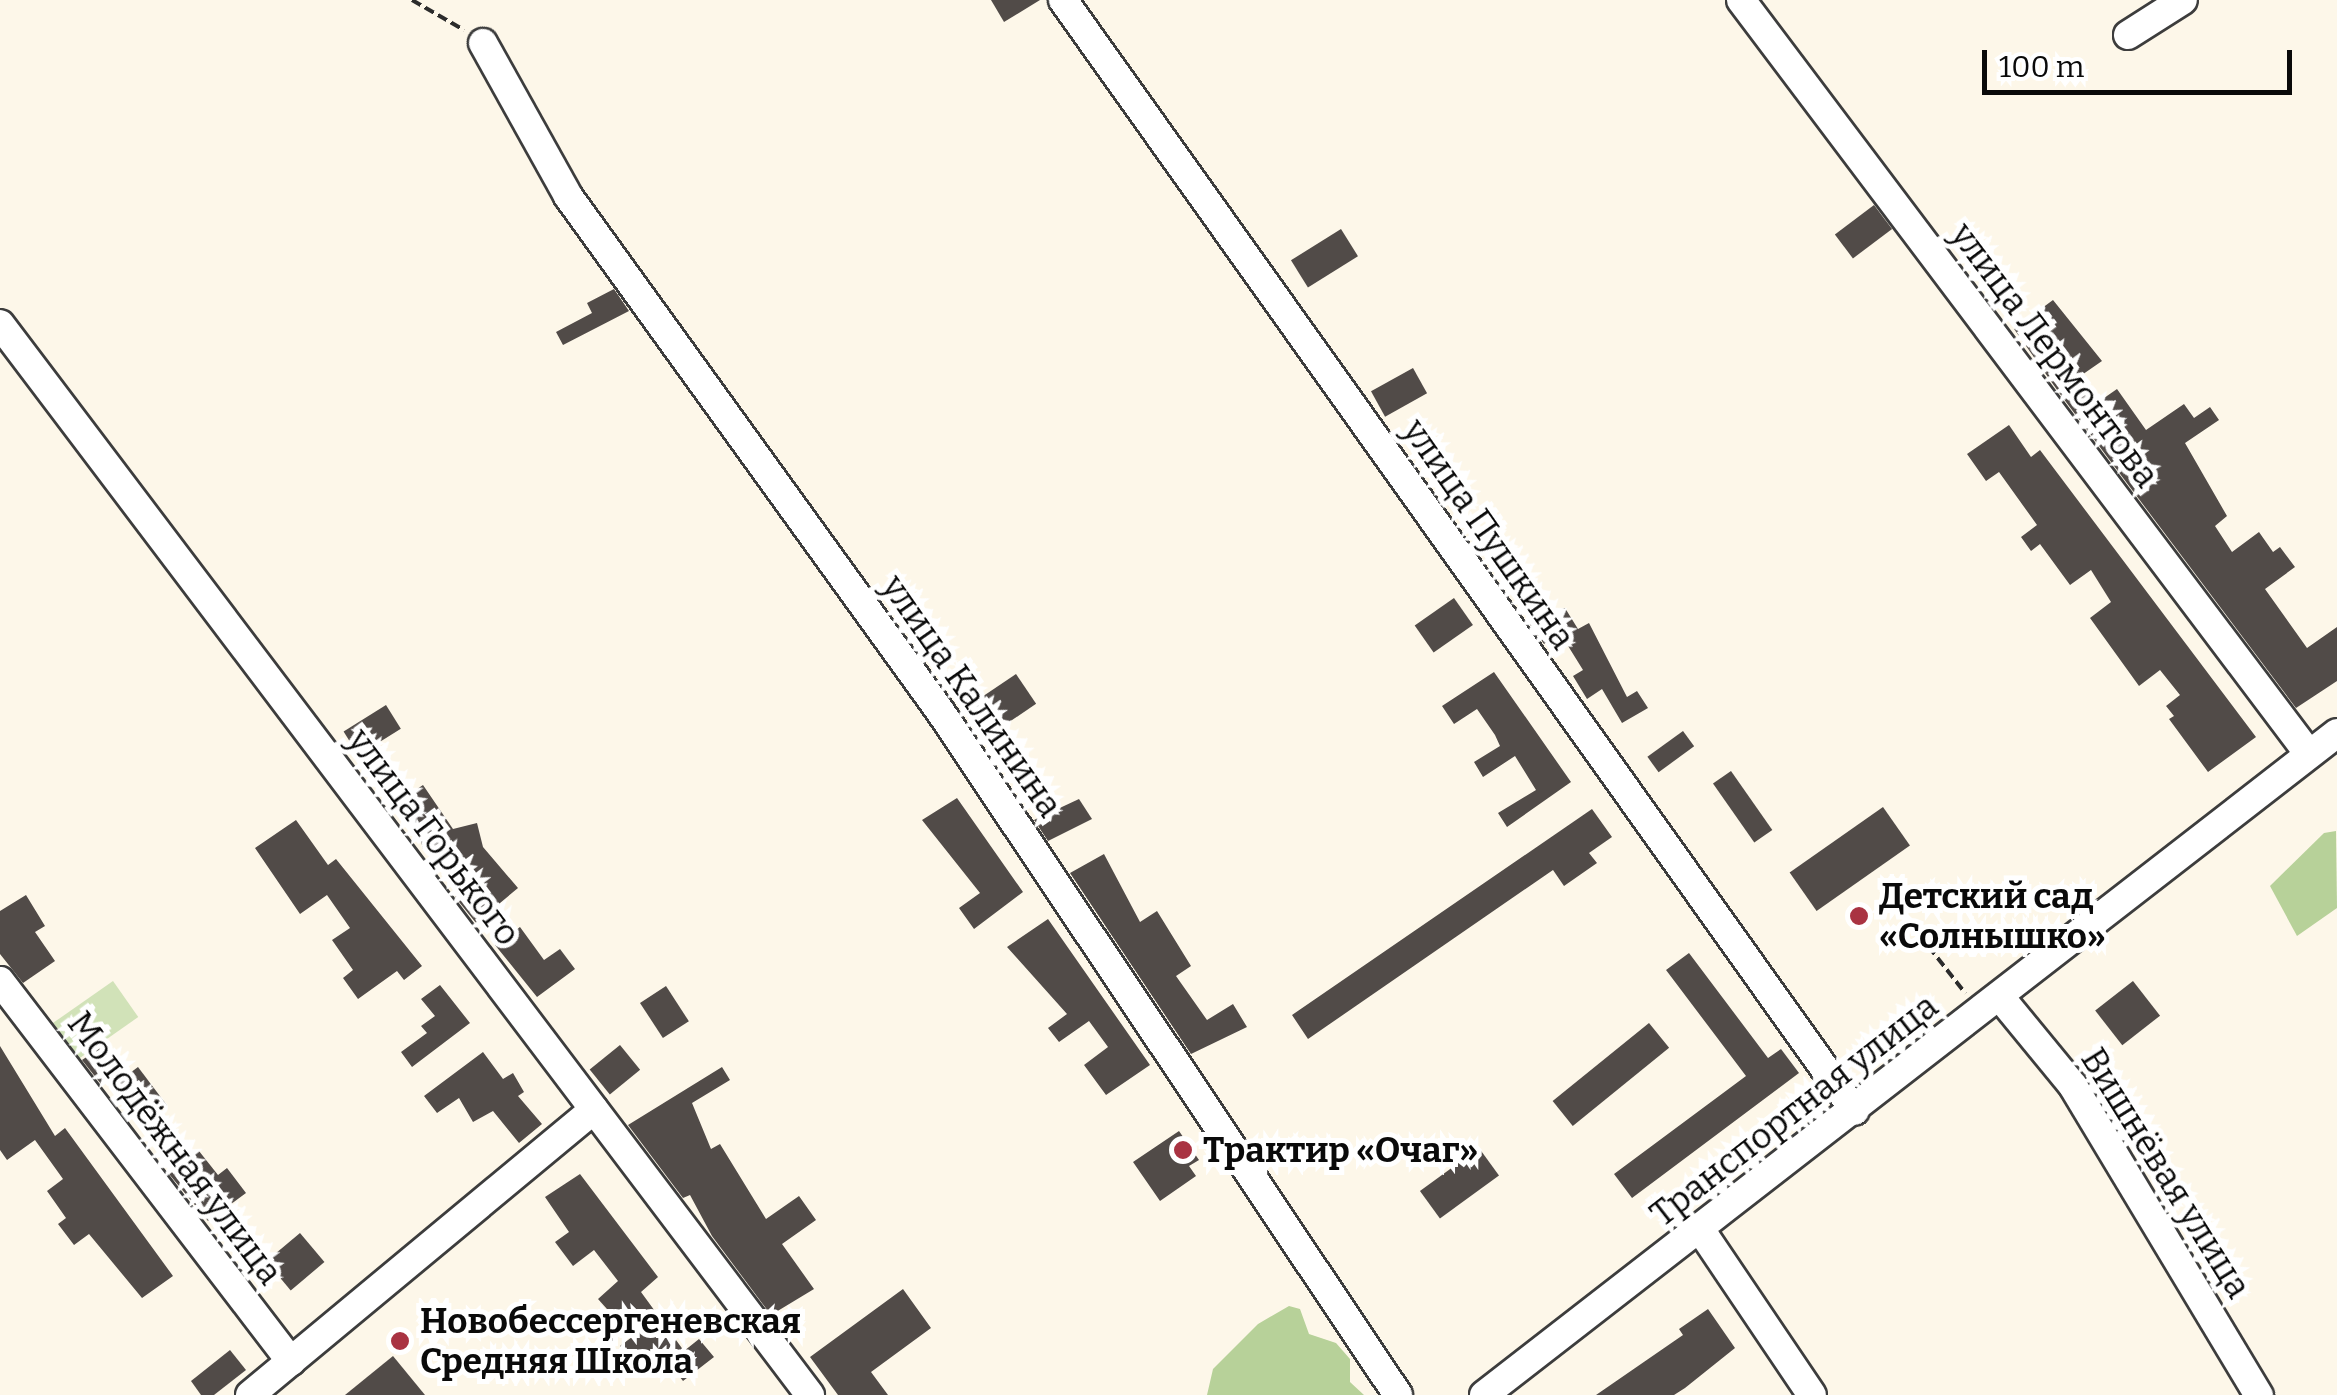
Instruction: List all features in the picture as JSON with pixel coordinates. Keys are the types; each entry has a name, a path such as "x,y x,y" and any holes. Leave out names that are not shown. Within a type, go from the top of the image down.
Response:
{"street":[{"name":"улица Пушкина","path":"1063,0 1855,1112"},
{"name":"улица Лермонтова","path":"1741,0 2309,754"},
{"path":"2128,35 2183,0"},
{"name":"улица Калинина","path":"483,43 568,196 940,711 1398,1395"},
{"name":"улица Горького","path":"0,324 810,1395"},
{"name":"Транспортная улица","path":"1484,1395 1855,1112 2337,734"},
{"name":"Молодёжная улица","path":"0,980 290,1362"},
{"name":"Вишнёвая улица","path":"1990,1005 2073,1086 2259,1395"},
{"path":"250,1395 594,1109"},
{"path":"1700,1230 1812,1395"}],"path":[{"path":"412,0 483,43"},
{"path":"1882,888 1990,1005"}],"green space":[{"path":"2336,831 2337,908 2297,936 2270,886 2324,833"},
{"path":"113,981 138,1017 78,1059 53,1023"},
{"path":"1289,1306 1300,1309 1309,1334 1336,1343 1350,1359 1350,1382 1364,1395 1207,1395 1213,1369 1258,1324"}],"building":[{"path":"991,0 1040,0 1004,22"},
{"path":"1874,205 1892,229 1853,258 1835,234"},
{"path":"1341,229 1358,256 1308,287 1291,260"},
{"path":"614,289 629,311 563,345 556,332 592,313 587,303"},
{"path":"2053,300 2102,361 2076,379 2094,405 2117,389 2146,430 2184,404 2194,418 2210,407 2219,420 2185,443 2227,516 2215,526 2232,552 2259,532 2273,552 2280,547 2295,567 2265,589 2307,648 2337,627 2337,681 2296,708 2060,394 2014,329"},
{"path":"1413,368 1427,393 1385,417 1371,391"},
{"path":"2009,425 2031,457 2040,450 2256,737 2208,772 2169,719 2174,716 2166,706 2180,695 2160,670 2139,686 2090,618 2111,602 2091,570 2070,585 2040,544 2031,551 2021,537 2037,525 1999,472 1986,481 1967,454"},
{"path":"1454,598 1473,625 1434,653 1415,626"},
{"path":"1565,608 1578,629 1589,623 1627,697 1637,691 1648,708 1622,723 1602,689 1587,699 1573,676 1583,670 1560,633 1544,644 1528,622"},
{"path":"1494,672 1571,782 1507,827 1498,813 1536,790 1515,756 1483,777 1474,762 1500,746 1495,735 1477,709 1454,724 1442,706"},
{"path":"1016,674 1036,704 983,740 963,710"},
{"path":"386,705 401,729 358,755 344,731"},
{"path":"1683,731 1694,746 1659,772 1647,757"},
{"path":"1731,771 1772,830 1754,843 1713,784"},
{"path":"423,785 453,829 477,823 483,847 518,888 476,923 455,897 477,879 450,842 423,849 417,827 410,832 392,806"},
{"path":"957,798 1023,892 974,929 959,908 980,893 922,820"},
{"path":"1079,799 1092,819 1048,841 1034,820"},
{"path":"1883,807 1910,846 1817,911 1790,872"},
{"path":"1592,809 1612,837 1589,853 1597,863 1564,886 1553,870 1308,1039 1292,1015"},
{"path":"296,820 328,865 336,859 422,966 404,980 397,971 358,999 343,978 353,970 332,940 350,928 327,895 300,914 255,848"},
{"path":"1104,854 1140,922 1157,911 1191,966 1176,976 1207,1020 1233,1004 1247,1027 1191,1054 1070,873"},
{"path":"26,895 45,926 35,932 55,961 23,983 0,954 0,911"},
{"path":"1048,919 1150,1065 1106,1095 1084,1065 1108,1047 1089,1021 1059,1042 1048,1028 1067,1014 1007,947"},
{"path":"520,927 544,960 560,949 575,969 537,997 495,945"},
{"path":"1689,953 1768,1058 1781,1049 1799,1073 1632,1198 1614,1174 1746,1076 1666,970"},
{"path":"2133,981 2160,1016 2122,1045 2095,1011"},
{"path":"440,985 470,1023 412,1067 401,1052 427,1033 421,1026 435,1016 421,999"},
{"path":"666,986 689,1021 663,1038 640,1003"},
{"path":"1649,1023 1669,1048 1573,1126 1553,1101"},
{"path":"620,1045 640,1070 610,1094 590,1070"},
{"path":"0,1046 55,1136 65,1128 173,1276 142,1298 89,1234 74,1245 58,1224 66,1218 47,1191 63,1179 35,1140 7,1160 0,1150"},
{"path":"100,1048 116,1073 101,1084 82,1060"},
{"path":"483,1052 503,1079 513,1073 524,1092 518,1096 542,1124 519,1143 493,1111 473,1122 459,1098 437,1113 424,1096"},
{"path":"138,1067 167,1105 141,1125 112,1087"},
{"path":"722,1067 730,1080 692,1103 711,1149 720,1144 766,1219 799,1196 816,1220 782,1244 814,1289 771,1315 712,1236 690,1195 683,1198 628,1125"},
{"path":"1179,1131 1199,1160 1189,1166 1196,1176 1160,1201 1133,1162"},
{"path":"1479,1148 1499,1176 1440,1218 1420,1191"},
{"path":"199,1151 218,1175 227,1168 246,1193 208,1221 169,1174"},
{"path":"580,1174 658,1277 641,1292 684,1351 699,1339 714,1357 683,1381 658,1349 634,1366 620,1346 632,1337 598,1299 618,1281 594,1250 573,1266 555,1242 569,1232 545,1197"},
{"path":"300,1233 324,1262 291,1290 266,1261"},
{"path":"903,1289 931,1328 871,1372 888,1395 838,1395 810,1357"},
{"path":"1708,1309 1735,1348 1685,1388 1674,1395 1596,1395 1683,1335 1679,1329"},
{"path":"230,1350 246,1370 214,1395 201,1395 191,1381"},
{"path":"393,1356 425,1395 345,1395"}],"place":[{"name":"Детский сад «Солнышко»","path":"1859,916"},
{"name":"Трактир «Очаг»","path":"1183,1150"},
{"name":"Новобессергеневская Средняя Школа","path":"400,1341"}]}
